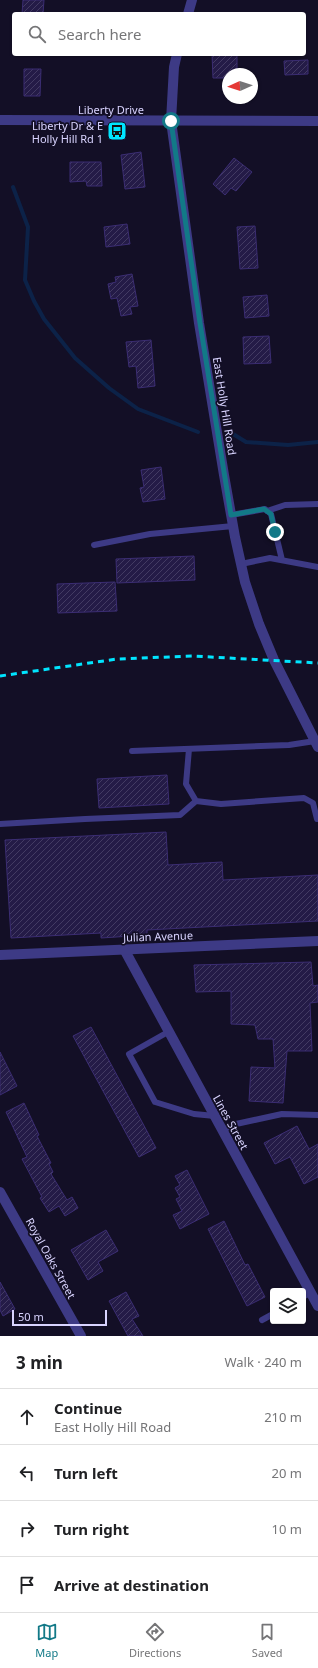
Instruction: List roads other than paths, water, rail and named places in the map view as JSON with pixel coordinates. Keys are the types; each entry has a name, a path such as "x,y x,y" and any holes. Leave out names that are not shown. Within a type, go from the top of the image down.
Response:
{"street":[{"path":"189,12 192,0"},
{"name":"East Holly Hill Road","path":"177,56 174,67 171,121 200,323 233,526 241,564 252,603 274,660 316,744"},
{"name":"Liberty Drive","path":"0,120 318,121"},
{"name":"Julian Avenue","path":"0,954 318,941"},
{"name":"Lines Street","path":"124,949 222,1130 307,1295 318,1306"},
{"name":"Royal Oaks Street","path":"0,1192 81,1336"}],"lane":[{"path":"267,511 285,505 318,504"},
{"path":"231,515 264,509 271,514 282,560"},
{"path":"94,545 150,534 233,526"},
{"path":"241,564 270,558 318,566"},
{"path":"132,751 316,744"},
{"path":"189,749 186,784 196,802"},
{"path":"0,824 180,815 196,802 221,804 304,798 313,803 317,819"},
{"path":"168,1032 129,1054 155,1102 194,1114 214,1116"},
{"path":"222,1130 236,1124 282,1114 318,1115"},
{"path":"262,1320 270,1316"}],"waterway":[{"path":"13,187 28,227 25,280 44,319 75,358 109,388 138,409 198,432"},
{"path":"233,434 246,442 288,445 318,442"}],"railway":[{"path":"0,676 117,659 193,656 318,663"}],"place":[{"name":"Liberty Dr & E Holly Hill Rd 1","path":"117,131"}]}
